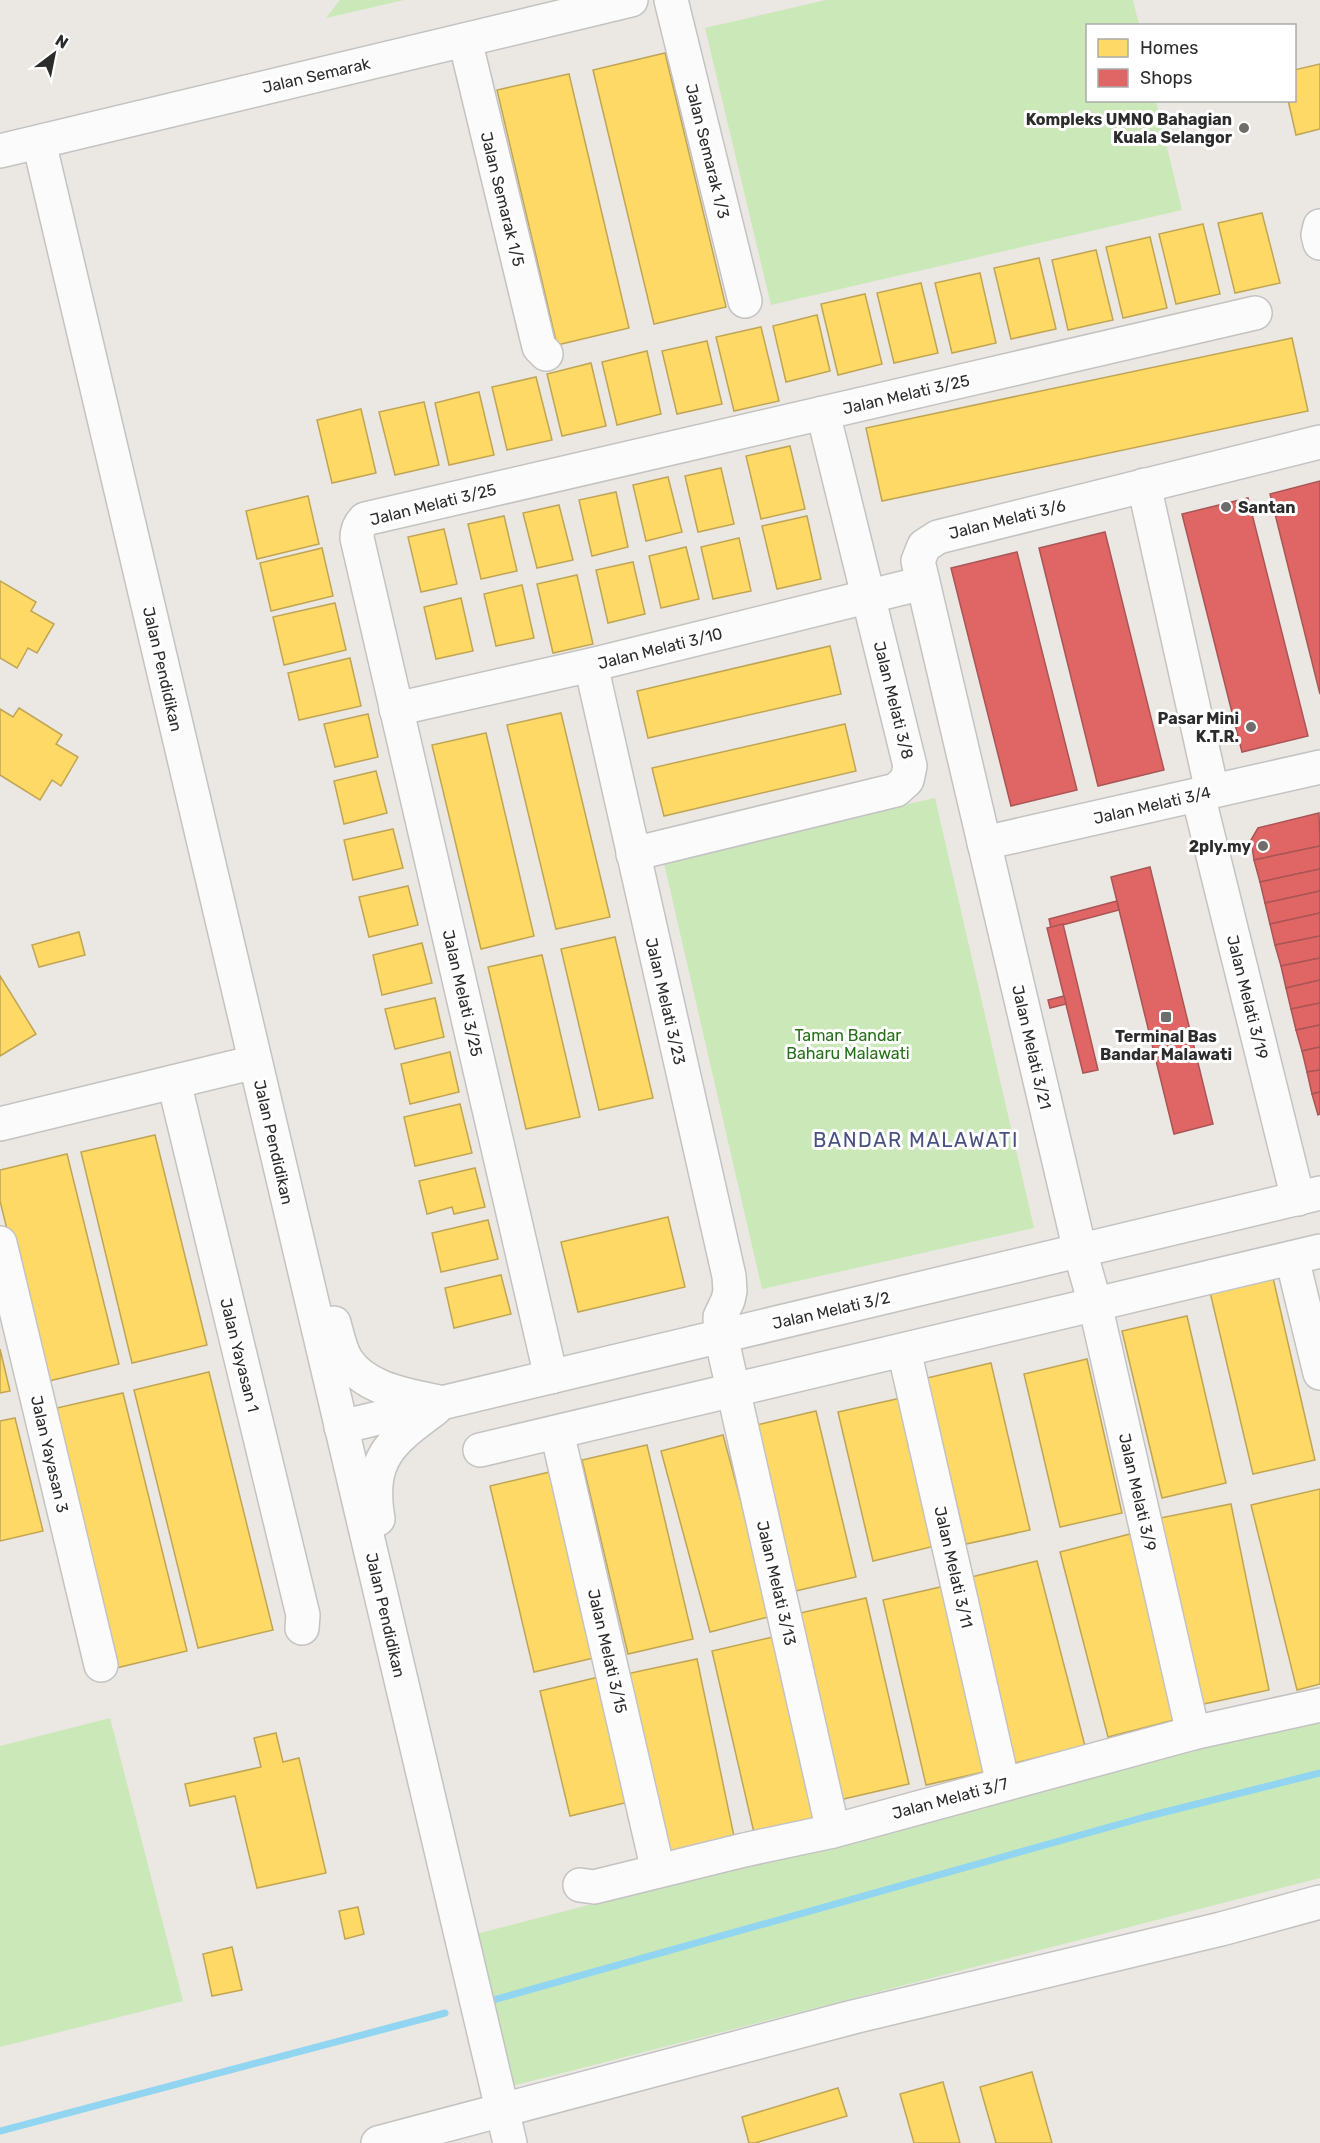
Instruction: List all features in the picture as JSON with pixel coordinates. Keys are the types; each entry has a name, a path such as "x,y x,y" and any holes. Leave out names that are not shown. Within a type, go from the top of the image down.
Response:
{"street":[{"name":"Jalan Semarak","path":"0,151 465,40 525,12 632,0"},
{"name":"Jalan Semarak 1/3","path":"671,0 745,302"},
{"name":"Jalan Semarak 1/5","path":"465,40 539,347 546,354"},
{"name":"Jalan Pendidikan","path":"39,142 510,2143"},
{"name":"Jalan Melati 3/25","path":"551,1377 357,531 365,519 1255,313"},
{"name":"Jalan Melati 3/8","path":"633,854 896,790 907,780 910,766 823,413"},
{"name":"Jalan Melati 3/6","path":"984,843 918,561 924,546 938,537 1320,442"},
{"name":"Jalan Melati 3/19","path":"1144,485 1205,793 1309,1196"},
{"name":"Jalan Melati 3/10","path":"396,709 591,665 924,583"},
{"name":"Jalan Melati 3/23","path":"591,665 729,1276 728,1300 720,1317 721,1336"},
{"name":"Jalan Melati 3/4","path":"984,843 1320,767"},
{"name":"Jalan Melati 3/21","path":"984,843 1080,1251"},
{"path":"0,1124 255,1062"},
{"name":"Jalan Yayasan 1","path":"174,1082 303,1615 302,1628"},
{"name":"Jalan Melati 3/2","path":"342,1427 1309,1196"},
{"path":"296,1236 323,1292 346,1359 369,1381 443,1403"},
{"name":"Jalan Yayasan 3","path":"0,1243 100,1665"},
{"name":"Jalan Melati 3/9","path":"1080,1251 1095,1304 1193,1733"},
{"path":"480,1450 1306,1255 1320,1373"},
{"name":"Jalan Melati 3/13","path":"721,1336 833,1831"},
{"name":"Jalan Melati 3/11","path":"904,1350 1003,1784"},
{"path":"382,1598 380,1531 375,1501 375,1482 381,1461 399,1437 443,1403"},
{"name":"Jalan Melati 3/15","path":"557,1432 658,1871"},
{"name":"Jalan Melati 3/7","path":"580,1885 594,1887 833,1831 1193,1733 1320,1705"},
{"path":"378,2143 853,2017 1221,1929 1320,1902"}],"green space":[{"path":"340,0 404,0 326,18"},
{"path":"826,0 1133,0 1139,24 1086,24 1086,102 1156,102 1182,210 771,305 705,28"},
{"name":"Taman Bandar Baharu Malawati","path":"935,798 1034,1228 762,1289 663,859"},
{"path":"1320,1717 1320,1878 512,2086 472,1935"},
{"path":"110,1718 183,2001 0,2047 0,1746"}],"building: Homes":[{"path":"665,53 726,307 654,324 593,70"},
{"path":"1320,64 1320,129 1296,135 1288,102 1296,102 1296,70"},
{"path":"569,74 629,328 557,345 497,90"},
{"path":"1262,213 1280,283 1235,293 1218,223"},
{"path":"1203,224 1220,294 1176,304 1159,234"},
{"path":"1150,237 1167,308 1123,318 1106,247"},
{"path":"1096,250 1113,320 1068,330 1052,260"},
{"path":"1039,258 1056,329 1011,339 994,268"},
{"path":"980,273 996,343 952,353 935,283"},
{"path":"921,283 938,353 894,363 877,293"},
{"path":"865,294 882,364 838,375 821,304"},
{"path":"817,315 830,371 786,382 773,326"},
{"path":"761,327 779,401 734,411 716,337"},
{"path":"1292,338 1308,411 882,501 866,428"},
{"path":"707,341 722,404 677,414 662,351"},
{"path":"647,351 661,414 617,425 602,362"},
{"path":"591,363 606,426 562,436 547,374"},
{"path":"536,377 552,440 507,450 492,387"},
{"path":"479,392 494,455 449,465 435,403"},
{"path":"424,402 439,465 395,475 379,412"},
{"path":"361,409 376,473 332,483 317,420"},
{"path":"790,446 805,509 761,519 746,456"},
{"path":"721,468 734,524 698,532 685,476"},
{"path":"668,477 682,532 646,541 633,485"},
{"path":"616,492 628,547 592,556 579,500"},
{"path":"308,496 319,544 257,559 246,511"},
{"path":"559,505 573,560 537,568 523,513"},
{"path":"504,516 517,571 481,579 468,524"},
{"path":"807,516 821,579 777,589 762,526"},
{"path":"444,529 457,584 421,592 408,537"},
{"path":"739,538 751,591 713,599 701,547"},
{"path":"686,547 699,599 661,608 649,556"},
{"path":"322,548 333,596 271,611 260,563"},
{"path":"633,562 645,614 608,623 596,570"},
{"path":"577,575 593,644 553,653 537,584"},
{"path":"0,581 36,602 31,611 54,624 37,653 28,648 17,668 0,658"},
{"path":"522,585 534,638 496,646 484,594"},
{"path":"461,598 473,651 436,659 424,607"},
{"path":"335,603 346,650 284,665 273,617"},
{"path":"830,646 841,694 648,738 637,691"},
{"path":"350,658 361,706 299,720 288,673"},
{"path":"19,708 62,735 56,744 78,757 61,786 52,780 40,800 0,775 0,709 13,717"},
{"path":"561,713 610,917 556,929 507,725"},
{"path":"368,714 378,757 335,767 324,724"},
{"path":"845,724 856,771 664,816 652,768"},
{"path":"486,733 534,936 481,949 432,745"},
{"path":"376,771 387,813 344,824 334,781"},
{"path":"393,829 403,868 353,880 344,840"},
{"path":"408,886 418,925 369,937 359,897"},
{"path":"79,932 85,955 39,967 32,945"},
{"path":"615,937 653,1098 599,1110 561,949"},
{"path":"422,943 432,983 382,995 373,955"},
{"path":"542,955 580,1117 526,1129 488,967"},
{"path":"0,976 36,1034 0,1056"},
{"path":"435,998 444,1037 395,1049 385,1009"},
{"path":"450,1052 459,1092 410,1104 401,1064"},
{"path":"460,1104 472,1153 415,1166 404,1117"},
{"path":"155,1135 207,1345 132,1363 81,1152"},
{"path":"67,1154 119,1364 45,1382 0,1201 0,1170"},
{"path":"475,1168 485,1207 454,1214 452,1207 427,1214 419,1181"},
{"path":"668,1217 685,1287 578,1312 561,1242"},
{"path":"488,1220 498,1259 441,1272 432,1233"},
{"path":"501,1275 511,1314 454,1328 445,1288"},
{"path":"1273,1278 1315,1460 1253,1474 1210,1292"},
{"path":"1187,1316 1226,1483 1162,1498 1122,1331"},
{"path":"0,1349 10,1391 0,1393"},
{"path":"1087,1359 1122,1513 1060,1527 1024,1374"},
{"path":"991,1363 1030,1530 966,1544 927,1378"},
{"path":"209,1372 273,1630 198,1648 134,1390"},
{"path":"123,1393 187,1651 112,1669 48,1410"},
{"path":"901,1398 935,1546 873,1561 838,1412"},
{"path":"816,1411 856,1577 791,1592 752,1426"},
{"path":"15,1418 43,1531 0,1541 0,1421"},
{"path":"723,1435 772,1616 710,1632 661,1451"},
{"path":"647,1445 693,1639 628,1654 582,1460"},
{"path":"554,1471 598,1657 534,1672 490,1486"},
{"path":"1320,1489 1320,1684 1297,1690 1251,1505"},
{"path":"1231,1504 1269,1690 1199,1705 1160,1518"},
{"path":"1130,1534 1178,1719 1108,1737 1060,1552"},
{"path":"1037,1561 1085,1746 1015,1763 967,1578"},
{"path":"945,1586 988,1771 926,1785 883,1600"},
{"path":"866,1598 909,1784 839,1800 796,1614"},
{"path":"777,1636 820,1822 755,1837 712,1651"},
{"path":"697,1659 736,1846 665,1860 626,1674"},
{"path":"603,1676 633,1801 570,1816 540,1691"},
{"path":"276,1733 283,1762 299,1758 326,1873 257,1888 235,1796 190,1806 185,1784 261,1767 254,1738"},
{"path":"358,1907 364,1934 345,1939 339,1911"},
{"path":"232,1947 242,1990 212,1996 203,1954"},
{"path":"1032,2072 1052,2143 996,2143 980,2087"},
{"path":"943,2082 960,2143 914,2143 900,2094"},
{"path":"838,2088 847,2116 749,2143 742,2117"}],"building: Shops":[{"path":"1320,481 1320,694 1270,494"},
{"path":"1248,498 1308,736 1242,752 1182,514"},
{"path":"1105,532 1164,770 1098,786 1039,548"},
{"path":"1017,552 1077,790 1011,806 951,568"},
{"path":"1319,813 1320,846 1254,860 1251,840 1258,828"},
{"path":"1320,846 1320,869 1260,882 1254,860"},
{"name":"Terminal Bas Bandar Malawati","path":"1150,867 1213,1124 1174,1134 1111,877"},
{"path":"1320,869 1320,891 1265,903 1260,882"},
{"path":"1320,891 1320,913 1270,924 1265,903"},
{"path":"1117,901 1119,910 1051,928 1049,919"},
{"path":"1320,913 1320,936 1275,945 1270,924"},
{"path":"1063,924 1098,1070 1083,1073 1047,928"},
{"path":"1320,936 1320,958 1281,966 1275,945"},
{"path":"1320,958 1320,980 1286,988 1281,966"},
{"path":"1320,980 1320,1003 1291,1009 1286,988"},
{"path":"1064,996 1066,1004 1050,1008 1048,1000"},
{"path":"1320,1003 1320,1025 1296,1030 1291,1009"},
{"path":"1320,1025 1320,1047 1302,1051 1296,1030"},
{"path":"1320,1047 1320,1070 1307,1072 1302,1051"},
{"path":"1320,1070 1320,1092 1312,1094 1307,1072"},
{"path":"1320,1092 1320,1114 1318,1115 1312,1094"}],"waterway":[{"path":"486,2002 1145,1817 1320,1773"},
{"path":"0,2131 445,2013"}],"place":[{"name":"Kompleks UMNO Bahagian Kuala Selangor","path":"1244,128"},
{"name":"Santan","path":"1226,507"},
{"name":"Pasar Mini K.T.R.","path":"1251,727"},
{"name":"2ply.my","path":"1263,846"},
{"name":"Terminal Bas Bandar Malawati","path":"1166,1017"}],"district":[{"name":"BANDAR MALAWATI","path":"916,1140"}]}
